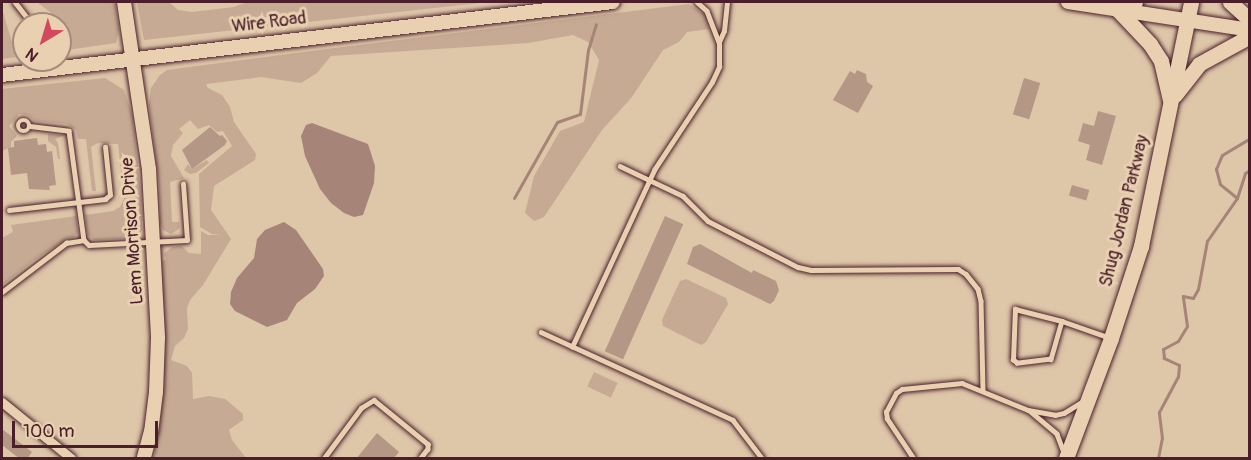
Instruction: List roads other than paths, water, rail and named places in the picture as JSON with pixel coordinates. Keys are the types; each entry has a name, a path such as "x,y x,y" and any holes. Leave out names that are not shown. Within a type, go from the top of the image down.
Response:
{"main road":[{"path":"1135,2 1118,10 1150,44 1161,61 1171,103"},
{"name":"Shug Jordan Parkway","path":"1066,459 1111,338 1143,237 1191,2"},
{"path":"1230,2 1250,20"},
{"path":"1171,103 1179,87 1199,64 1250,36"}],"street":[{"name":"Lem Morrison Drive","path":"124,2 149,170 158,338 151,431 144,459"},
{"name":"Wire Road","path":"2,75 613,2"},
{"path":"1068,2 1250,30"},
{"path":"2,402 71,459"}],"lane":[{"path":"572,347 664,152 712,82 719,67 719,42 707,11 697,2"},
{"path":"719,42 724,31 727,2"},
{"path":"30,126 69,131 84,240 89,245 187,240 183,184"},
{"path":"9,210 105,199 110,195 105,147"},
{"path":"620,166 683,196 708,221 798,267 811,270 958,270 966,274 978,289 981,301 983,391"},
{"path":"2,292 66,243 84,240"},
{"path":"1062,321 1051,359 1017,363 1013,360 1015,309 1062,321 1111,338"},
{"path":"541,332 734,420 762,459"},
{"path":"913,459 887,419 886,412 896,393 902,388 954,383 983,391 1028,410 1055,415 1064,413 1090,396"},
{"path":"324,459 361,408 374,400 428,444 428,449 421,459"},
{"path":"1028,410 1057,434 1066,459"}],"waterway":[{"path":"514,198 557,122 580,114 588,50 596,24"},
{"path":"1237,198 1220,184 1216,169 1222,155 1250,138"},
{"path":"1158,458 1162,438 1159,412 1178,377 1179,365 1164,358 1163,349 1178,341 1187,326 1183,296 1193,298 1198,289 1207,241 1237,198 1245,173 1250,170"}]}
